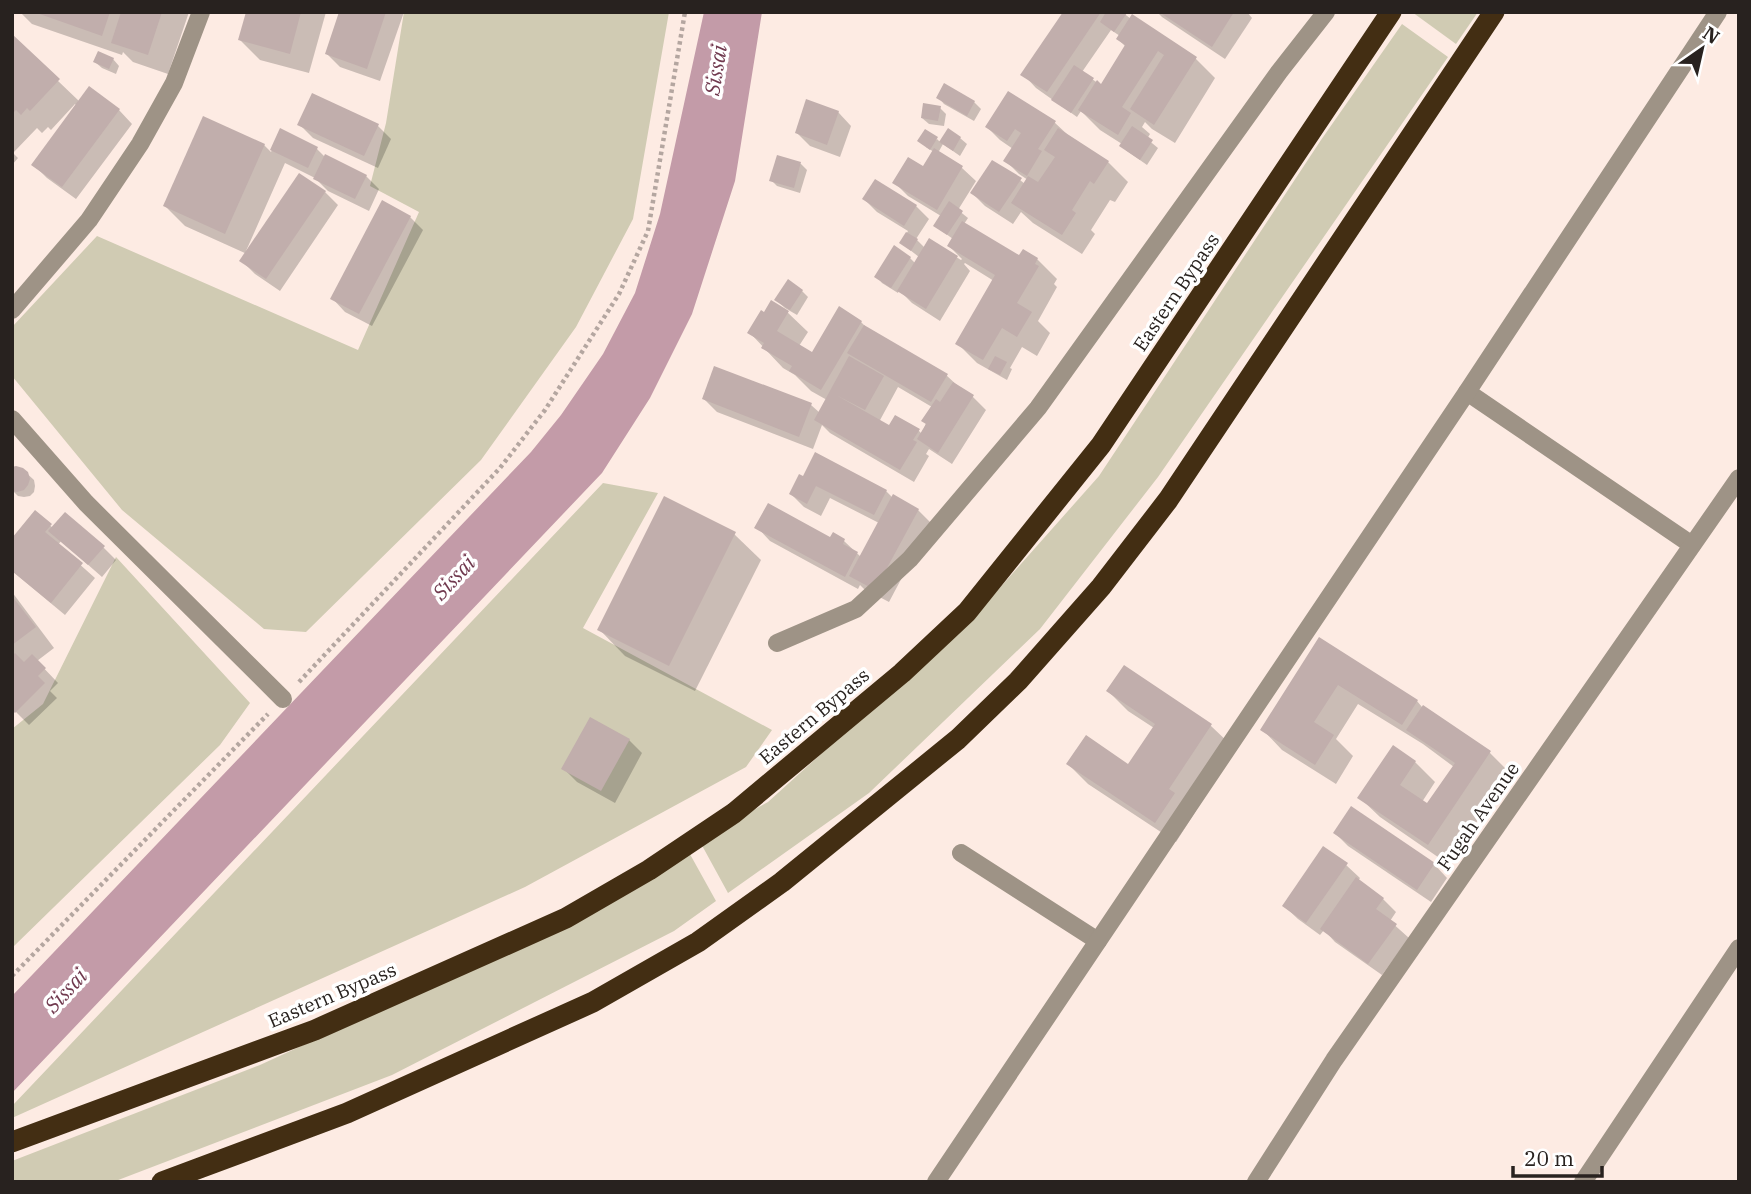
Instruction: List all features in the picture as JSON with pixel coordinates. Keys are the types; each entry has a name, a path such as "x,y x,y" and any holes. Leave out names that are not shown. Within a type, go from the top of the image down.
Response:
{"highway":[{"name":"Eastern Bypass","path":"12,1142 315,1030 566,918 649,870 734,813 902,673 967,612 1101,445 1391,12"},
{"path":"162,1182 347,1113 593,1002 698,942 782,882 958,739 1018,681 1092,598 1168,500 1494,12"}],"street":[{"path":"12,310 89,220 140,144 174,83 201,12"},
{"path":"778,643 856,609 910,559 1038,408 1279,72 1326,12"},
{"path":"936,1182 1467,392 1718,12"},
{"path":"1467,392 1692,545"},
{"path":"12,419 86,503 283,699"},
{"name":"Fugah Avenue","path":"1256,1182 1334,1060 1739,478"},
{"path":"961,853 1098,941"},
{"path":"1583,1182 1739,948"}],"path":[{"path":"12,976 283,699 500,468 545,410 619,294 648,231 685,12"}],"shaded area":[{"path":"404,12 669,12 633,219 576,327 481,460 306,632 264,629 122,510 12,376 12,327 97,236 358,350 419,212 370,186 386,123"},
{"path":"1412,12 1478,12 1456,44"},
{"path":"1402,24 1448,57 1158,477 1040,629 869,793 728,893 699,840 768,802 981,609 1099,476 1321,140"},
{"path":"603,483 658,493 583,628 772,730 746,767 525,887 12,1118 12,1106"},
{"path":"116,557 250,703 220,745 12,948 12,729 43,704"},
{"path":"686,847 716,901 674,931 392,1075 113,1182 12,1182 12,1161 260,1065 453,976"}],"water":[{"name":"Sissai","path":"704,12 762,12 735,181 692,314 650,398 602,473 12,1093 12,996 531,452 561,415 603,354 635,293 660,214"}],"building":[{"path":"34,12 110,12 102,36"},
{"path":"121,12 162,12 148,55 111,43"},
{"path":"246,12 301,12 290,54 238,40"},
{"path":"339,12 386,12 367,69 325,54"},
{"path":"1063,12 1101,12 1047,92 1020,75"},
{"path":"1106,12 1127,13 1114,32 1100,22"},
{"path":"1159,12 1234,12 1212,47"},
{"path":"1132,14 1197,57 1154,125 1130,109 1164,55 1158,51 1122,107 1131,113 1118,135 1078,110 1097,80 1101,84 1125,45 1116,39"},
{"path":"12,34 60,79 30,111 27,108 21,115 16,110 12,114"},
{"path":"98,51 114,58 109,69 93,62"},
{"path":"1074,65 1094,78 1071,113 1051,100"},
{"path":"944,83 975,101 967,116 936,98"},
{"path":"89,86 120,109 62,187 31,165"},
{"path":"1008,91 1056,121 1038,149 1042,151 1027,176 1003,161 1021,133 1015,129 1007,141 985,127"},
{"path":"312,93 379,124 364,156 297,125"},
{"path":"806,99 839,111 827,145 795,133"},
{"path":"923,103 941,106 938,121 921,118"},
{"path":"203,116 265,144 225,234 163,206"},
{"path":"1132,126 1153,140 1140,160 1119,146"},
{"path":"280,128 318,147 308,168 270,150"},
{"path":"948,128 961,137 953,151 939,142"},
{"path":"1058,128 1109,161 1094,184 1090,181 1072,210 1076,213 1062,235 1011,203 1028,176 1038,182 1055,157 1044,150"},
{"path":"925,129 938,137 930,150 917,141"},
{"path":"934,148 963,166 937,210 892,183 908,157 923,166"},
{"path":"325,154 367,175 355,199 313,179"},
{"path":"777,155 801,162 794,188 769,181"},
{"path":"992,160 1022,178 999,212 970,193"},
{"path":"299,173 326,191 266,279 239,261"},
{"path":"875,179 917,205 904,226 862,199"},
{"path":"382,200 411,216 359,314 330,299"},
{"path":"949,201 963,211 947,235 933,226"},
{"path":"962,221 1019,255 1023,249 1038,258 1035,264 1039,266 1017,303 1032,312 1017,337 1002,328 983,360 955,344 995,275 947,246"},
{"path":"906,232 918,239 911,251 899,243"},
{"path":"929,238 958,256 926,309 897,291"},
{"path":"894,245 911,257 891,288 874,277"},
{"path":"788,279 803,290 790,310 774,300"},
{"path":"771,300 789,311 777,331 812,352 839,306 862,321 821,390 789,371 792,366 761,348 764,343 747,333 761,310 764,312"},
{"path":"864,325 948,374 931,402 847,353"},
{"path":"849,356 884,376 865,410 836,395 889,425 895,415 920,429 913,440 917,442 900,470 814,420"},
{"path":"995,356 1007,362 1000,375 988,369"},
{"path":"714,366 812,403 799,437 702,399"},
{"path":"953,382 974,395 938,453 917,439 926,424 921,421 936,399 940,402"},
{"path":"815,452 887,490 874,515 816,486 807,504 789,494 799,474 803,476"},
{"path":"16,466 28,472 30,479 24,490 17,492 12,491 12,467"},
{"path":"893,494 919,509 875,590 849,576"},
{"path":"664,496 736,532 669,666 597,630"},
{"path":"768,503 830,537 833,532 845,539 843,544 858,552 845,577 754,528"},
{"path":"35,510 52,524 45,532 83,563 51,603 12,571 12,538"},
{"path":"65,512 105,546 88,565 48,531"},
{"path":"12,596 36,627 12,645"},
{"path":"1319,637 1418,700 1402,725 1338,685 1314,722 1334,735 1315,765 1260,730"},
{"path":"15,653 24,662 32,654 46,668 38,676 45,683 15,713 12,710 12,656"},
{"path":"1124,665 1212,724 1169,789 1175,793 1155,823 1066,764 1086,735 1128,764 1155,724 1106,691"},
{"path":"1423,705 1491,751 1428,845 1357,798 1393,745 1416,761 1400,785 1427,803 1455,763 1406,730"},
{"path":"590,717 630,739 601,791 561,769"},
{"path":"1351,806 1435,863 1417,890 1333,833"},
{"path":"1323,846 1348,863 1306,923 1282,906"},
{"path":"1356,877 1384,898 1376,909 1397,924 1368,964 1320,929"}]}
